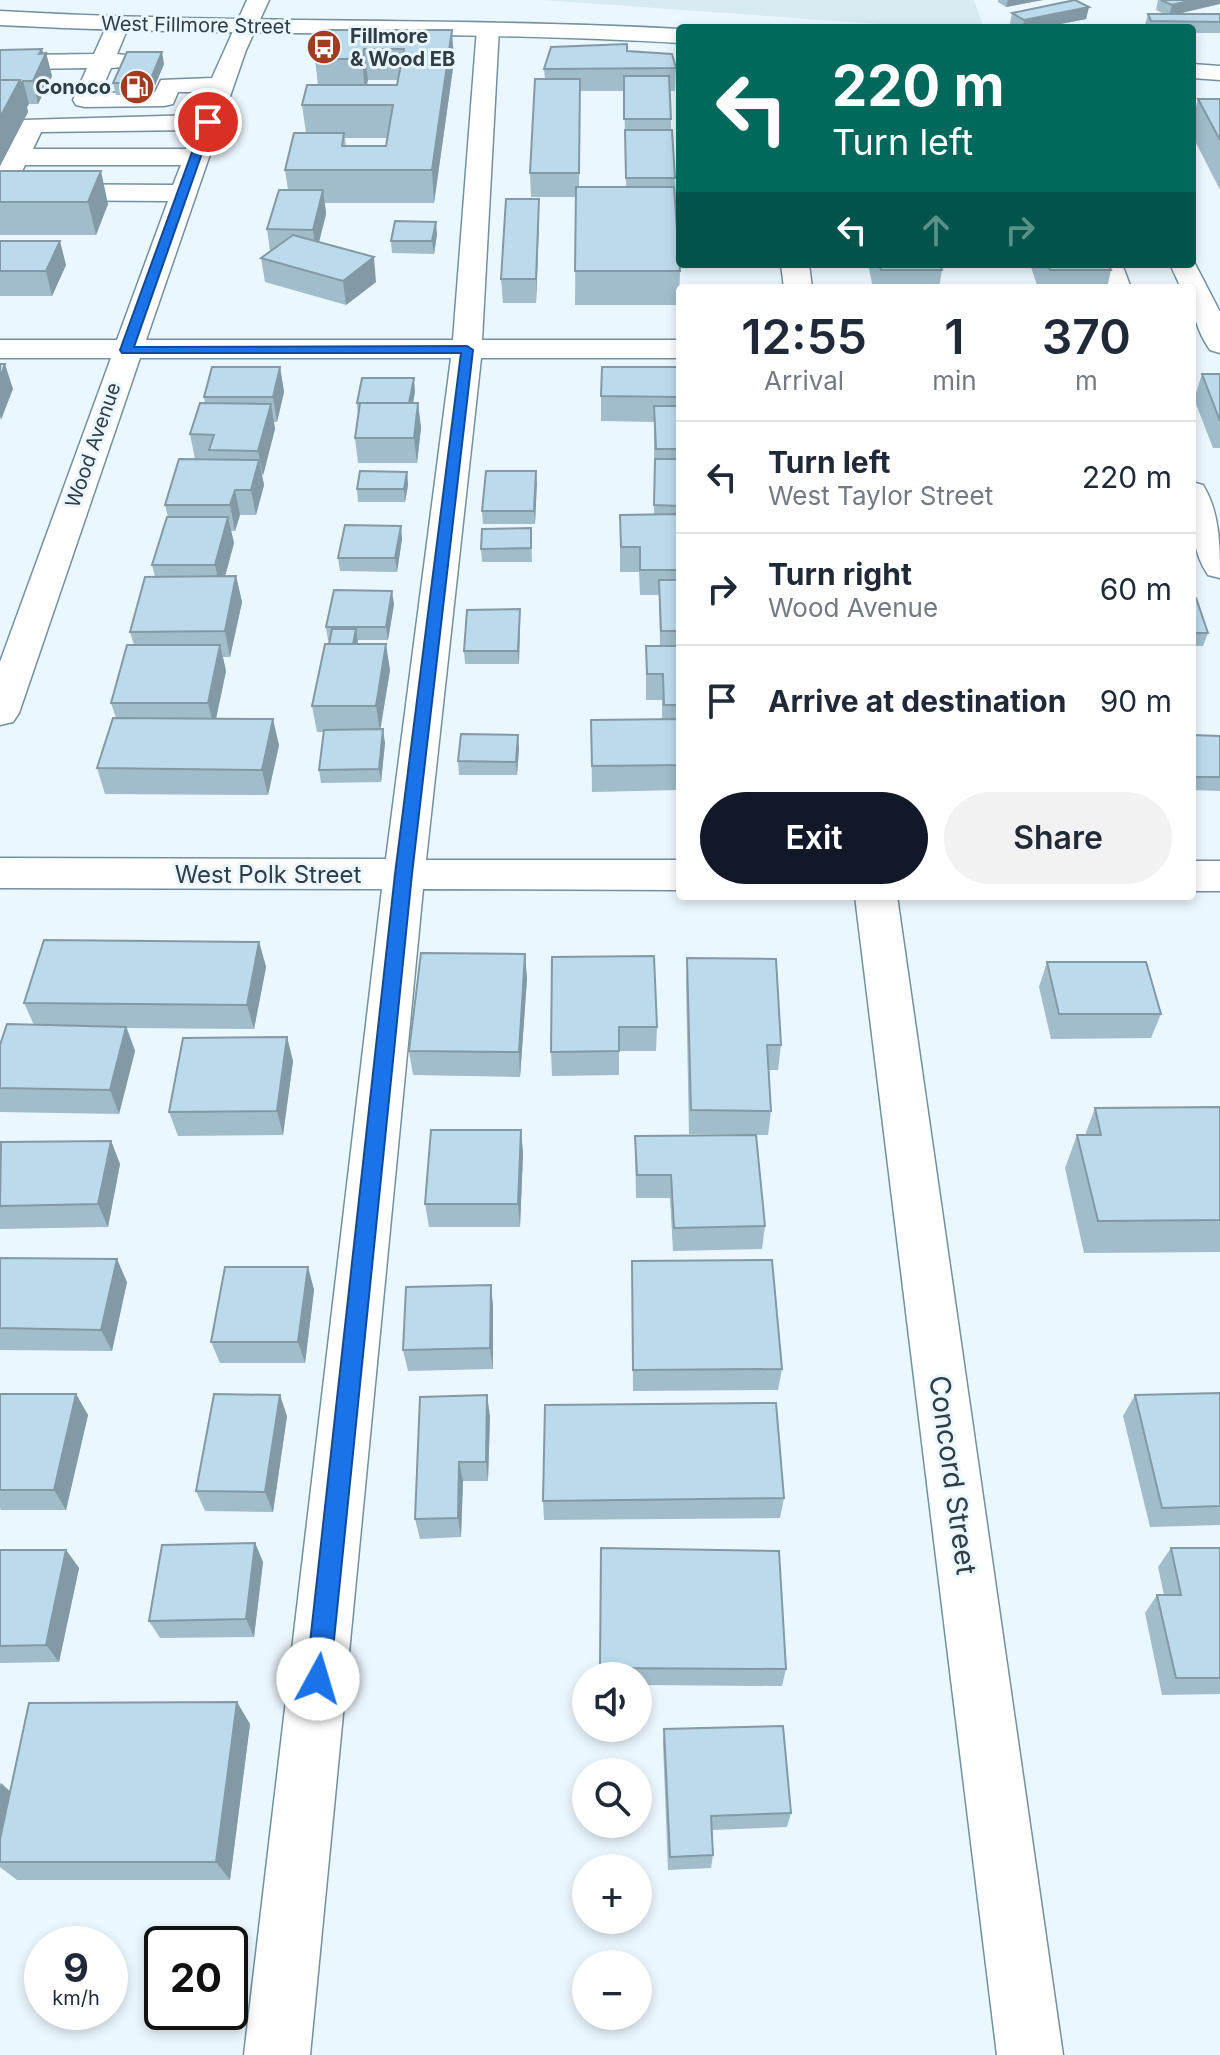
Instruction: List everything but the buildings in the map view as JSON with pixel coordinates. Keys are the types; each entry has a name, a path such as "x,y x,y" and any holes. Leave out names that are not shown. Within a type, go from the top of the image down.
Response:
{"street":[{"name":"West Fillmore Street","path":"0,18 118,25 252,13 676,36"},
{"name":"Wood Avenue","path":"0,713 195,157 252,13"},
{"path":"118,25 85,100 164,99 164,72"},
{"path":"277,2055 404,874 467,350 488,28"},
{"path":"25,62 164,72 221,85"},
{"path":"98,69 123,78"},
{"path":"1196,71 1220,73"},
{"path":"183,193 6,190 3,184 32,125 208,122"},
{"path":"17,157 195,157"},
{"path":"1196,292 1220,347 1196,350"},
{"path":"0,349 676,349"},
{"path":"1196,503 1220,568"},
{"name":"West Polk Street","path":"0,873 676,875"},
{"path":"1196,876 1220,876"},
{"name":"Concord Street","path":"877,900 1030,2055"}],"shaded area":[{"path":"542,0 974,0 983,24 879,24"}],"place":[{"name":"Fillmore & Wood EB","path":"324,47"},
{"name":"Conoco","path":"137,87"}],"route":[{"path":"208,122 126,350 467,350 404,874 318,1679"}]}
